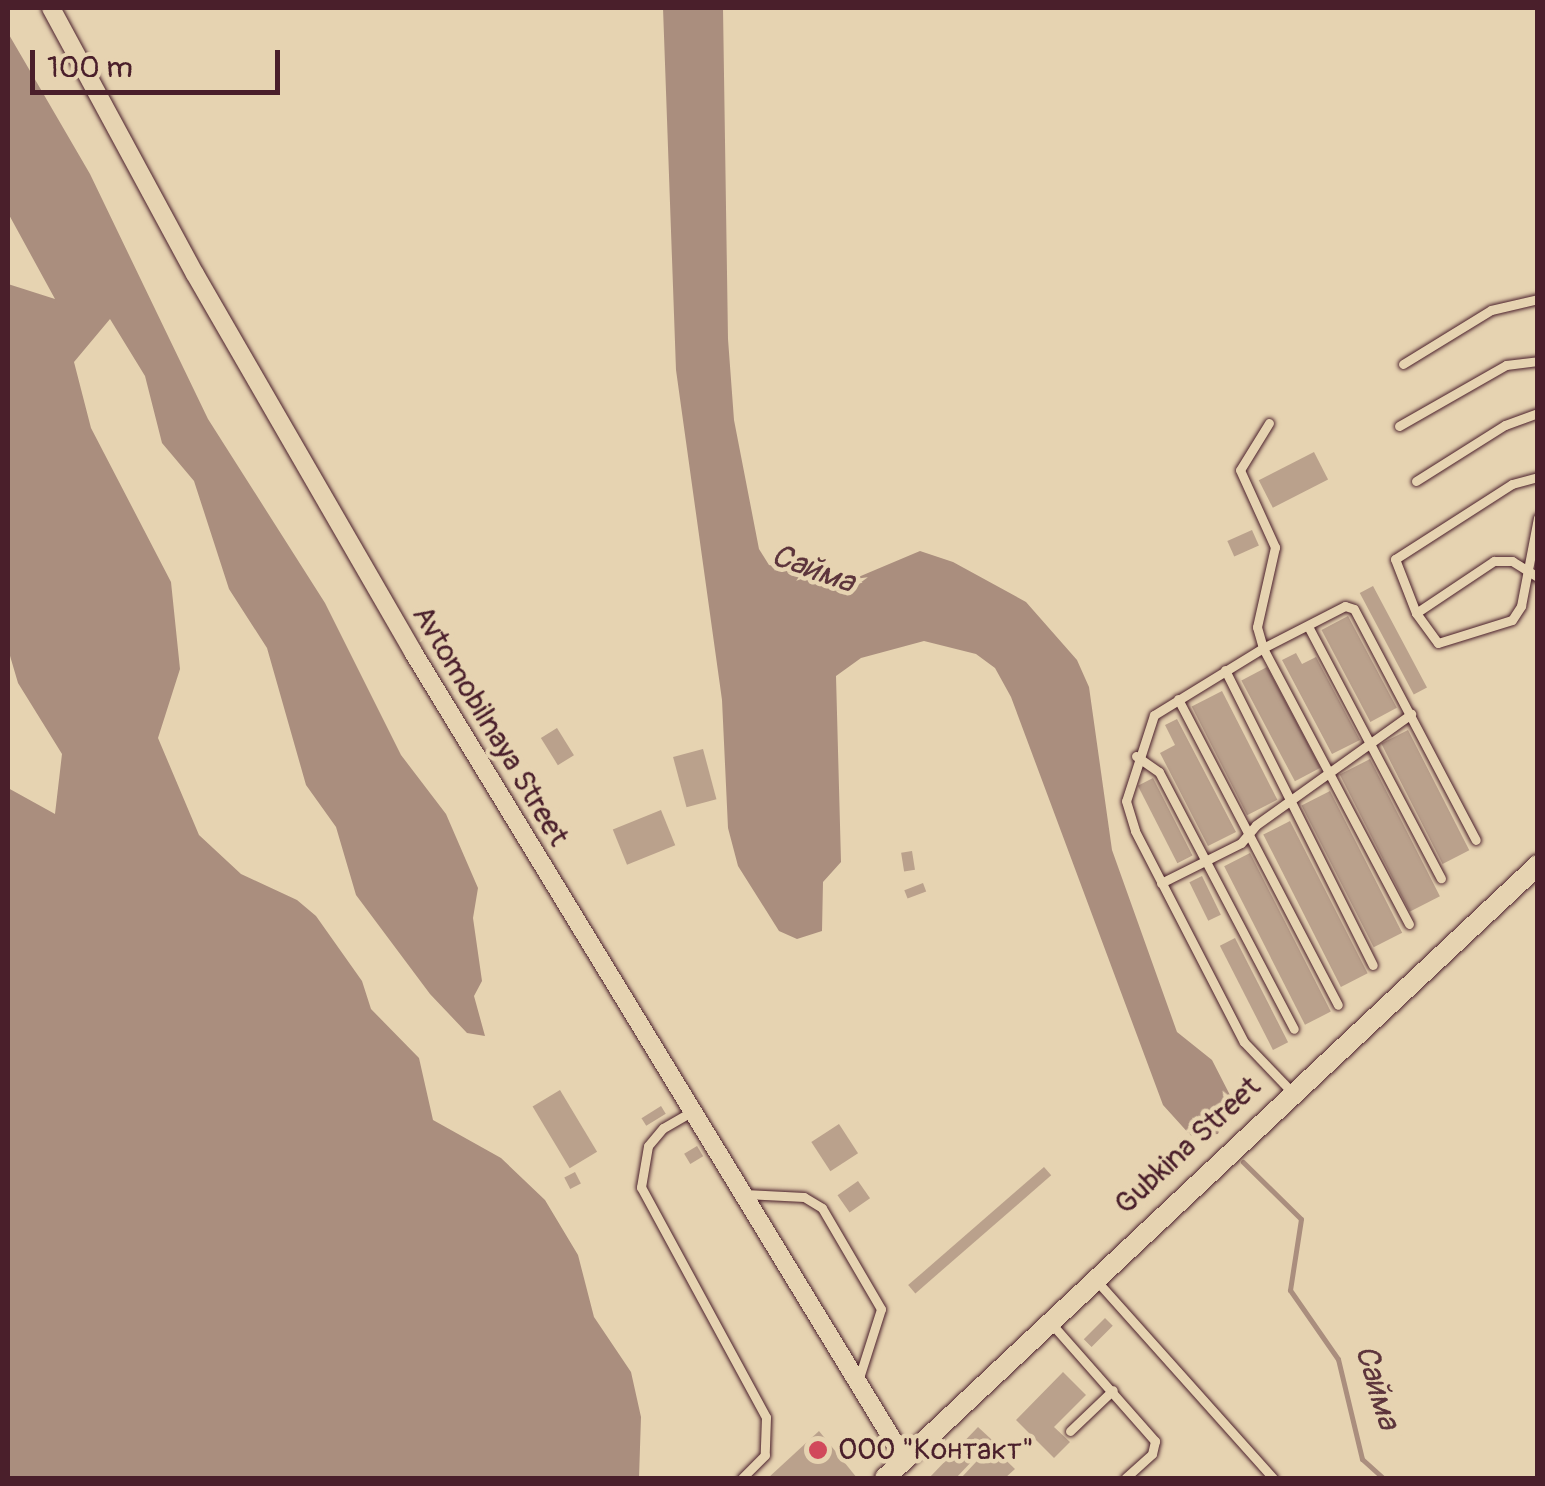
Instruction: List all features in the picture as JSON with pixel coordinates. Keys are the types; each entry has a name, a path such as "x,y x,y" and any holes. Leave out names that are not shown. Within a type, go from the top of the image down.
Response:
{"street":[{"name":"Avtomobilnaya Street","path":"50,8 403,635 905,1460"},
{"name":"Gubkina Street","path":"885,1478 1093,1276 1538,865"}],"lane":[{"path":"1403,364 1491,310 1538,300"},
{"path":"1399,426 1506,365 1538,361"},
{"path":"1416,481 1505,424 1538,413"},
{"path":"1269,423 1240,470 1275,546 1257,628 1263,648 1409,924"},
{"path":"1538,477 1512,484 1395,559 1416,612 1438,643 1494,629 1517,614 1538,518"},
{"path":"1416,612 1494,561 1512,561 1538,577"},
{"path":"1292,1091 1244,1042 1161,883 1126,802 1147,722 1263,648 1310,628 1345,606 1354,609 1476,840"},
{"path":"1310,628 1442,878"},
{"path":"1224,670 1373,965"},
{"path":"1178,700 1338,1005"},
{"path":"1161,883 1248,834 1411,714"},
{"path":"1136,756 1159,772 1294,1029"},
{"path":"691,1112 663,1128 648,1146 641,1186 766,1417 765,1455 742,1478"},
{"path":"742,1194 804,1197 822,1208 881,1309 857,1382"},
{"path":"1093,1276 1273,1478"},
{"path":"1048,1320 1155,1441 1152,1454 1125,1478"},
{"path":"1070,1432 1113,1390"}],"shaded area":[{"path":"663,8 723,8 728,339 734,420 759,549 769,565 830,580 856,578 920,551 953,562 1026,602 1077,660 1089,687 1112,850 1177,1032 1212,1060 1232,1099 1218,1134 1191,1136 1163,1105 1011,697 995,668 976,654 924,641 861,658 836,676 841,862 823,882 822,931 797,939 779,931 738,866 728,828 722,700 676,370"},
{"path":"8,33 90,174 208,419 325,603 401,755 446,814 478,888 473,918 482,981 474,996 485,1036 467,1033 430,994 356,895 336,827 306,785 267,648 229,589 194,481 162,443 145,376 110,319 74,362 91,428 171,582 180,669 158,738 199,835 241,874 297,900 316,916 362,981 371,1009 419,1058 433,1120 501,1158 545,1200 578,1255 594,1317 631,1372 641,1417 639,1478 8,1478 8,788 55,814 62,754 18,683 8,649 8,284 55,299 8,213"}],"building":[{"path":"1314,452 1328,480 1273,508 1259,480"},
{"path":"1252,530 1259,546 1234,557 1227,541"},
{"path":"1373,586 1427,688 1414,695 1360,593"},
{"path":"1348,616 1397,708 1370,722 1322,630"},
{"path":"1296,653 1302,664 1316,657 1360,740 1332,754 1282,660"},
{"path":"1267,667 1321,768 1295,781 1241,681"},
{"path":"1222,691 1277,800 1247,815 1192,706"},
{"path":"1177,719 1236,832 1208,846 1160,753 1175,745 1165,725"},
{"path":"557,728 574,755 558,765 541,738"},
{"path":"1408,730 1469,850 1443,864 1381,744"},
{"path":"703,749 716,799 687,807 673,757"},
{"path":"1370,759 1440,896 1410,912 1340,774"},
{"path":"1153,778 1192,856 1177,863 1138,786"},
{"path":"1330,791 1402,933 1374,947 1301,806"},
{"path":"661,810 675,845 627,865 613,829"},
{"path":"1290,821 1368,973 1341,987 1263,835"},
{"path":"912,851 915,870 904,871 901,853"},
{"path":"1250,853 1331,1012 1305,1025 1224,866"},
{"path":"1202,876 1221,915 1208,921 1189,882"},
{"path":"923,883 926,891 908,899 904,890"},
{"path":"1235,938 1288,1042 1273,1050 1220,946"},
{"path":"560,1090 597,1152 570,1168 533,1106"},
{"path":"661,1106 666,1114 646,1126 641,1118"},
{"path":"839,1124 858,1153 830,1171 811,1142"},
{"path":"697,1146 703,1156 690,1164 684,1154"},
{"path":"1044,1167 1051,1175 915,1293 908,1285"},
{"path":"575,1172 581,1184 570,1189 564,1177"},
{"path":"858,1181 870,1198 850,1213 838,1195"},
{"path":"1105,1318 1113,1326 1092,1347 1084,1339"},
{"path":"1063,1372 1086,1395 1054,1427 1070,1442 1054,1458 1016,1420"},
{"path":"978,1427 992,1440 956,1478 929,1478"},
{"name":"ООО \"Контакт\"","path":"819,1431 857,1478 768,1478"},
{"path":"991,1446 1015,1469 1005,1478 961,1478"}],"waterway":[{"name":"Сайма","path":"1243,1162 1301,1219 1290,1290 1338,1359 1362,1459 1383,1478"}],"place":[{"name":"ООО \"Контакт\"","path":"818,1450"}]}
